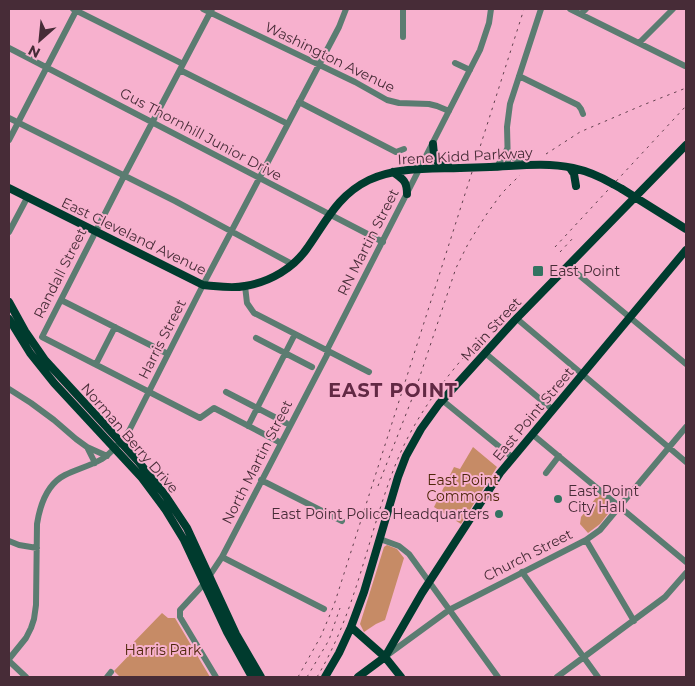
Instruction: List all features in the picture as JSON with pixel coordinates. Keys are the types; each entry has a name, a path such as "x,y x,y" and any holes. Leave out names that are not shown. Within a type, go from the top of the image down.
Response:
{"main road":[{"path":"433,144 437,162 442,166 458,169"},
{"name":"Main Street","path":"326,677 351,627 364,592 398,477 406,456 421,429 442,400 516,318 686,145"},
{"name":"Irene Kidd Parkway","path":"245,286 280,275 308,247 336,204 356,187 368,180 393,172 545,165 570,168 589,173 635,197"},
{"path":"570,168 574,174 576,186"},
{"path":"393,172 403,179 407,185 408,194"},
{"name":"East Cleveland Avenue","path":"9,188 203,285 245,286"},
{"path":"635,197 686,229"},
{"name":"East Point Street","path":"385,657 422,593 500,472 686,251"},
{"name":"Norman Berry Drive","path":"9,302 25,332 45,360 118,445"},
{"name":"Norman Berry Drive","path":"9,320 30,353 54,383 156,483 180,518 195,545 206,581 227,632 252,677"},
{"name":"Norman Berry Drive","path":"206,581 262,677"},
{"path":"351,627 385,657 401,677"},
{"name":"Church Street","path":"358,677 385,657"}],"street":[{"path":"9,140 75,9 288,124"},
{"name":"Washington Avenue","path":"204,9 355,82 387,100 399,103 429,104 449,111"},
{"name":"Harris Street","path":"9,660 26,638 34,619 36,605 37,524 42,503 56,482 64,476 107,456 129,431 203,285 339,27 346,9"},
{"path":"403,9 403,36"},
{"name":"RN Martin Street","path":"327,350 470,70 485,38 491,9"},
{"path":"508,166 507,117 541,9"},
{"path":"570,9 685,66"},
{"path":"581,14 586,9"},
{"path":"639,44 673,9"},
{"name":"Randall Street","path":"96,364 42,337 211,11"},
{"name":"Gus Thornhill Junior Drive","path":"9,48 383,242"},
{"path":"455,63 470,70"},
{"path":"519,76 578,105 583,114"},
{"path":"299,102 396,152 404,149"},
{"path":"9,118 292,264"},
{"path":"507,150 514,158 526,166"},
{"path":"493,167 507,150"},
{"path":"9,232 27,198"},
{"path":"568,266 686,364"},
{"path":"245,286 248,303 254,313 369,372"},
{"path":"61,300 168,354"},
{"path":"516,318 686,462"},
{"path":"115,327 96,364 200,418 214,408 281,443"},
{"path":"248,426 295,334"},
{"path":"256,338 312,367"},
{"name":"North Martin Street","path":"216,677 179,615 183,606 206,581 222,557 327,355 327,350"},
{"path":"485,352 552,409"},
{"path":"9,389 31,402 76,440 107,456"},
{"path":"226,392 286,423"},
{"path":"442,400 512,457"},
{"name":"Church Street","path":"385,657 449,610 586,540 600,530 686,427"},
{"path":"532,434 686,562"},
{"path":"88,447 95,463"},
{"path":"546,473 559,456"},
{"path":"262,480 342,521"},
{"path":"380,539 405,550 498,677"},
{"path":"586,540 634,620"},
{"path":"9,541 37,548"},
{"path":"222,557 324,609"},
{"path":"522,572 598,677"},
{"path":"556,677 666,597 686,573"},
{"path":"9,660 26,677"}],"green space":[{"name":"East Point Commons","path":"473,447 497,467 461,524 434,507 454,467 460,469"},
{"path":"599,494 615,505 600,524 588,533 580,524 581,517"},
{"path":"387,545 397,549 404,558 385,620 364,632 360,624 384,547"},
{"name":"Harris Park","path":"162,613 168,618 175,618 210,677 119,677 114,671 134,650 130,646"}],"railway":[{"path":"298,677 321,636 334,605 524,9"},
{"path":"546,154 580,132 686,88"},
{"path":"555,247 686,106"},
{"path":"378,486 415,391 456,268 486,215 502,193 520,175"},
{"path":"560,252 574,237"},
{"path":"317,677 330,653 351,602 400,453 418,419 440,387 477,342"},
{"path":"307,677 329,640 340,608"}],"place":[{"name":"East Point","path":"538,271"},
{"name":"East Point City Hall","path":"558,499"},
{"name":"East Point Police Headquarters","path":"499,514"}],"district":[{"name":"EAST POINT","path":"393,390"}]}
